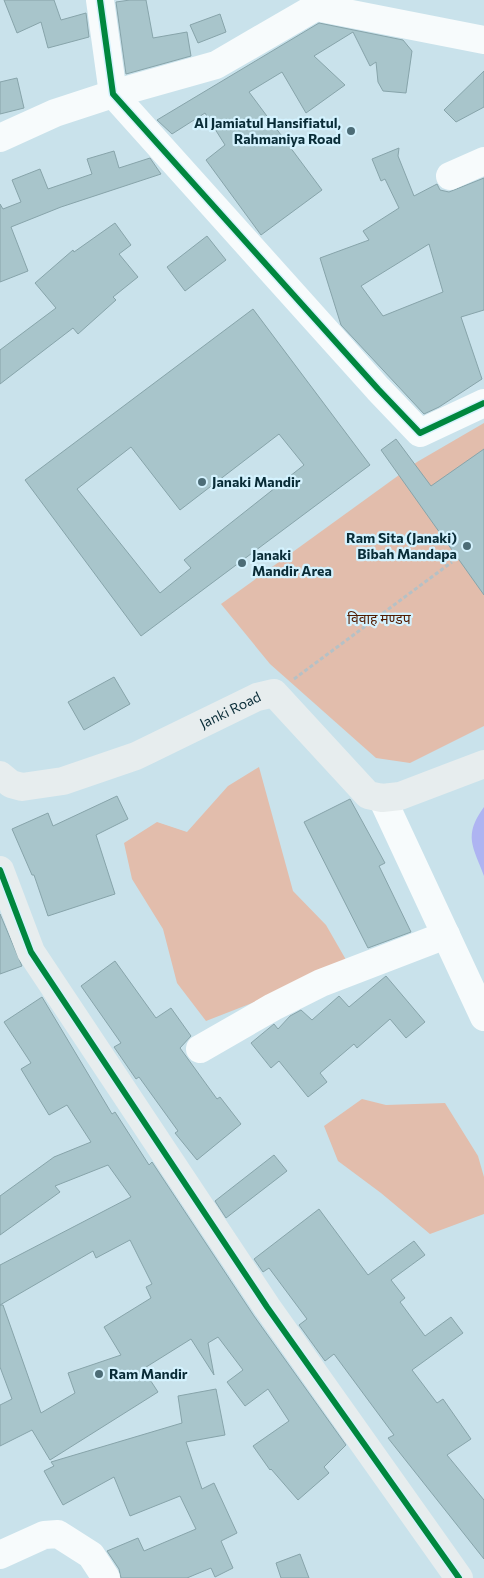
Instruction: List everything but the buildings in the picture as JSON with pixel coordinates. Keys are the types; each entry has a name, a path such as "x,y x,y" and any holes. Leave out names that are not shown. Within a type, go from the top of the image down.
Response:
{"street":[{"path":"100,0 113,94 378,390 420,433 484,403"},
{"path":"0,138 55,113 113,94 216,65 322,3 484,40"},
{"path":"450,176 484,161"},
{"name":"Janki Road","path":"0,775 11,784 22,788 63,780 136,756 257,698 274,693 368,795 382,798"},
{"path":"484,764 400,796 382,798 484,1017"},
{"path":"0,870 31,952 268,1307 459,1578"},
{"path":"200,1049 273,1007 321,983 446,935"},
{"path":"0,1555 44,1535 58,1534 91,1555 106,1578"}],"path":[{"path":"274,693 452,562"}],"green space":[{"name":"विवाह मण्डप","path":"484,423 484,726 410,763 376,758 270,664 221,604 417,462"},
{"path":"259,767 293,891 326,925 349,965 206,1021 177,983 163,929 132,879 124,843 157,822 187,832 228,786"},
{"path":"362,1099 386,1105 445,1103 478,1156 484,1177 484,1214 430,1234 381,1193 338,1161 324,1126"}],"water":[{"path":"484,807 484,876 474,849 472,834"}],"cycle path":[{"path":"100,0 113,94 378,389 420,433 484,403"},
{"path":"0,870 31,952 267,1307 459,1578"}],"place":[{"name":"Al Jamiatul Hansifiatul, Rahmaniya Road","path":"351,131"},
{"name":"Janaki Mandir","path":"202,482"},
{"name":"Ram Sita (Janaki) Bibah Mandapa","path":"467,546"},
{"name":"Janaki Mandir Area","path":"242,563"},
{"name":"Ram Mandir","path":"99,1374"}]}
